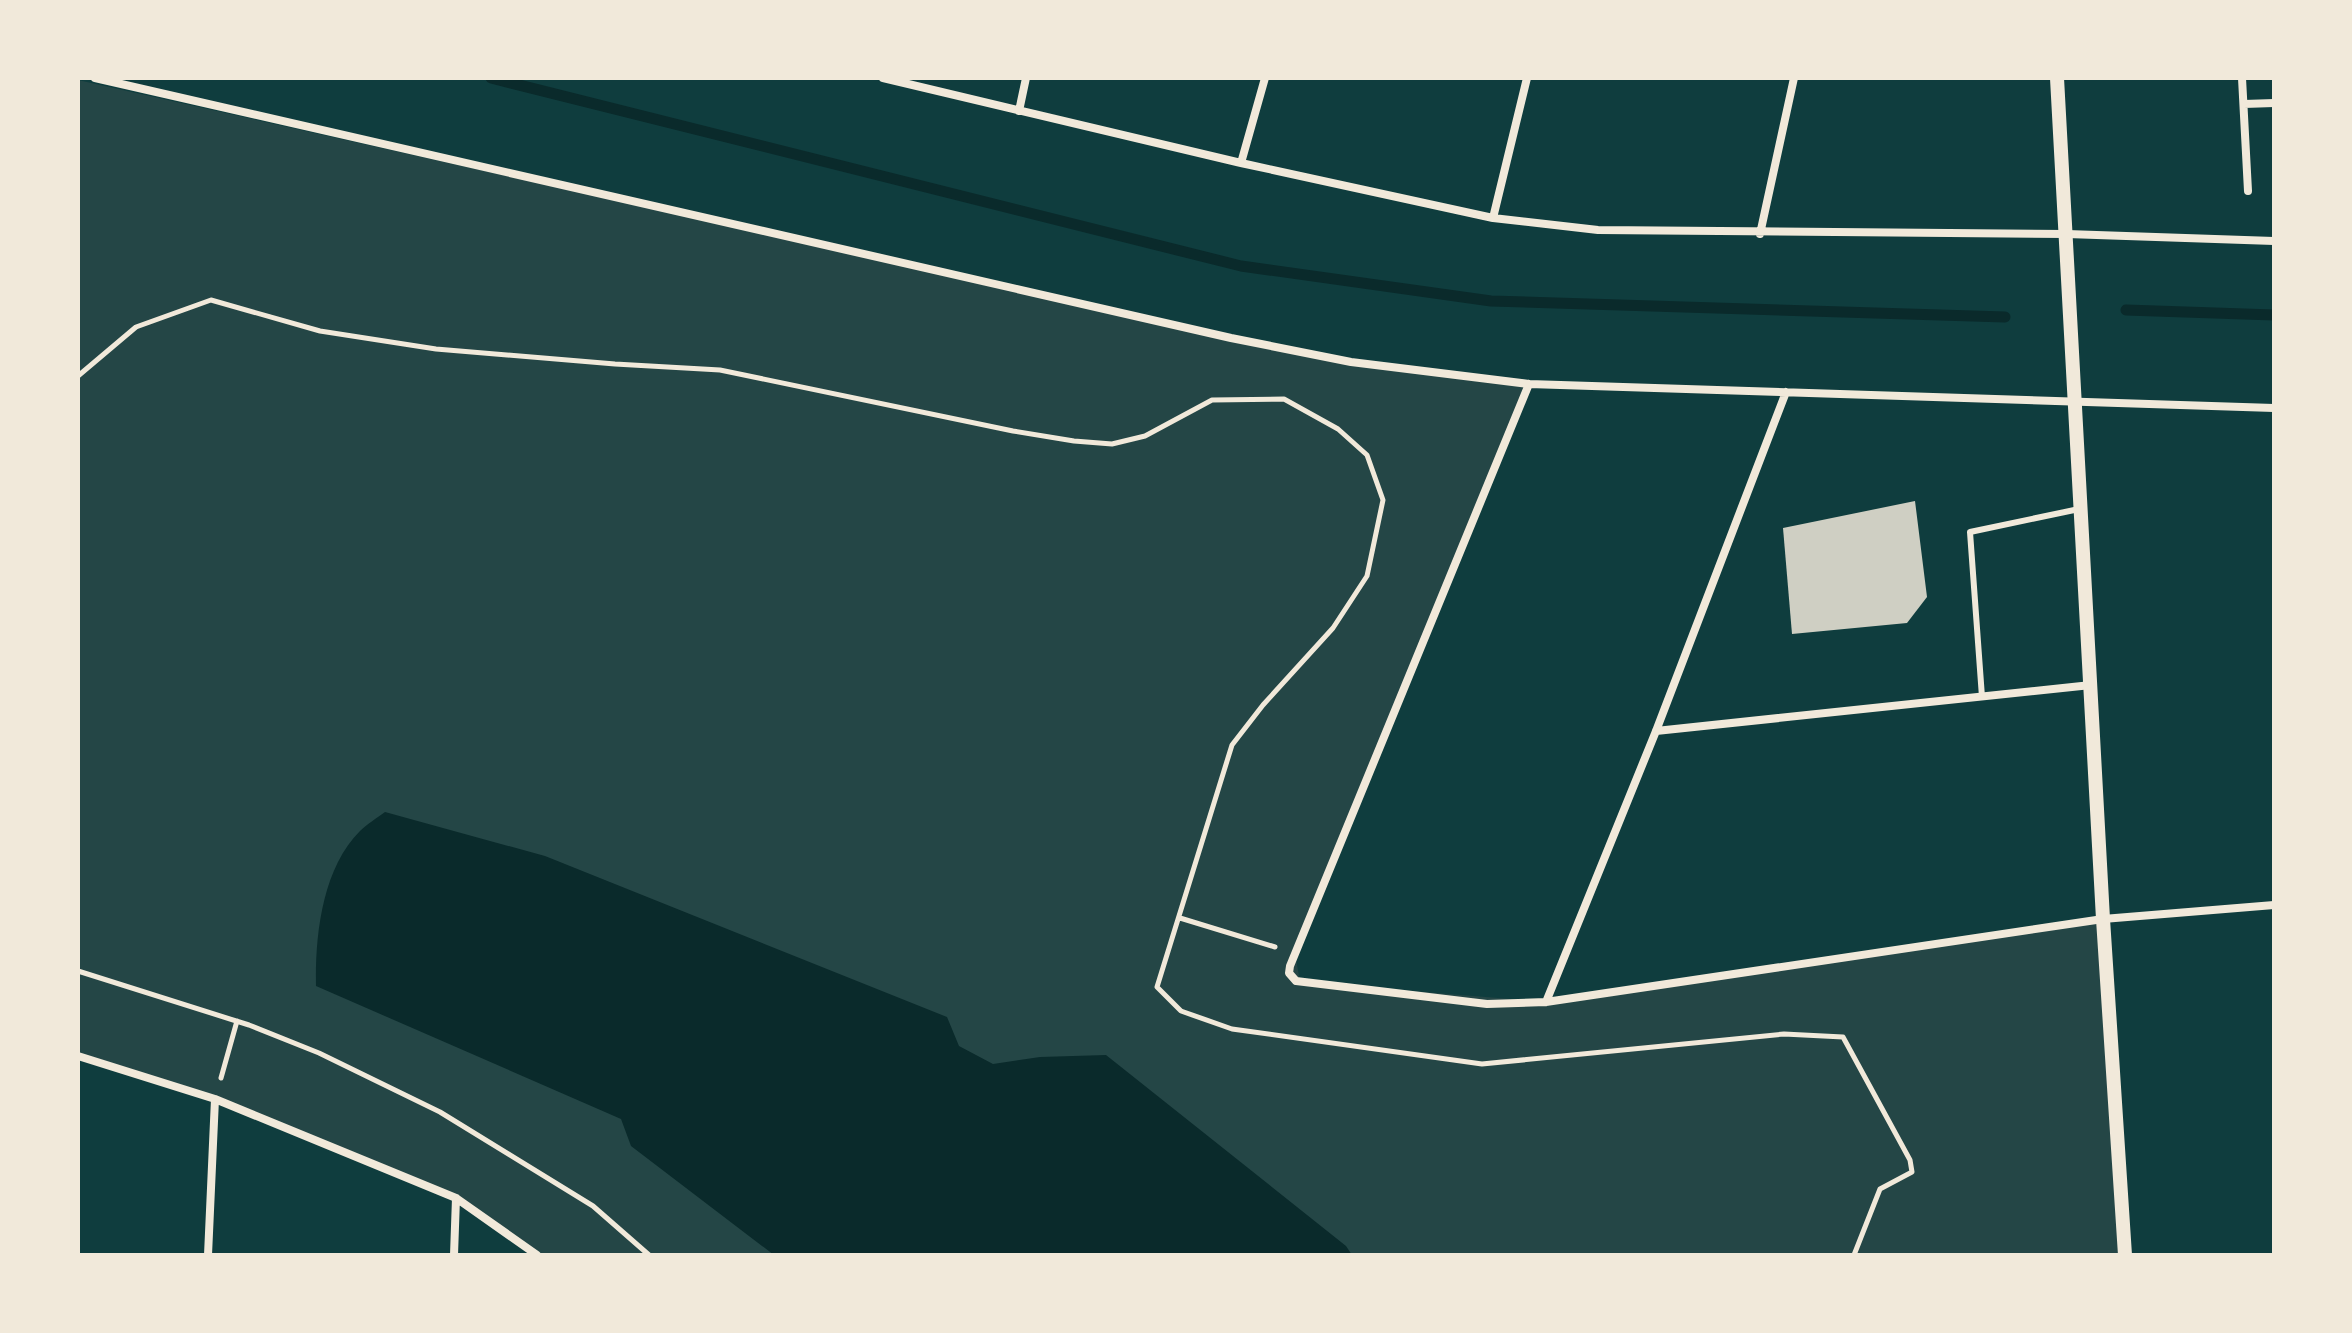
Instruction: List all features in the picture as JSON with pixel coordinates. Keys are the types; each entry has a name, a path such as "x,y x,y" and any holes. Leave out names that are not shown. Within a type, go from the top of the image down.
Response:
{"street":[{"path":"95,78 1351,362 1529,384 2274,408"},
{"path":"883,78 1241,163 1493,218 1598,230 1760,234 2067,234 2274,241"},
{"path":"1019,111 1026,78"},
{"path":"1241,163 1265,78"},
{"path":"1493,218 1527,78"},
{"path":"1760,234 1794,78"},
{"path":"2057,78 2103,919 2125,1255"},
{"path":"2242,78 2248,191"},
{"path":"2244,104 2274,103"},
{"path":"1529,384 1290,966 1291,977 1300,983 1453,1001 1487,1004 1546,1002 2103,919 2274,905"},
{"path":"1546,1002 1656,731 1786,392"},
{"path":"1656,731 2091,685"},
{"path":"78,1056 215,1099 456,1198 537,1255"},
{"path":"208,1255 215,1099"},
{"path":"454,1255 456,1198"}],"lane":[{"path":"1982,697 1970,532 2081,509"}],"path":[{"path":"78,376 136,327 211,300 320,331 436,349 720,370 1074,441 1112,444 1145,436 1212,400 1284,399 1338,429 1367,455 1383,500 1367,576 1333,628 1263,705 1232,745 1157,987 1181,1011 1232,1029 1482,1064 1784,1034 1843,1037 1910,1160 1912,1172 1880,1189 1854,1255"},
{"path":"1180,918 1295,954"},
{"path":"78,971 237,1021 319,1053 440,1112 593,1206 649,1255"},
{"path":"215,1099 237,1021"}],"shaded area":[{"path":"78,80 1231,338 1351,362 1529,384 1295,953 1300,982 1546,1002 2103,919 2124,1255 537,1255 456,1198 215,1099 78,1056"},
{"path":"385,812 545,856 947,1017 959,1046 993,1064 1040,1057 1106,1055 1346,1246 1352,1255 774,1255 631,1146 621,1119 316,986 319,925 329,884 347,847 363,828"}],"building":[{"path":"1915,501 1927,597 1907,623 1792,634 1783,528"}],"waterway":[{"path":"491,78 1241,266 1491,301 2005,317"},
{"path":"2126,310 2274,315"}]}
